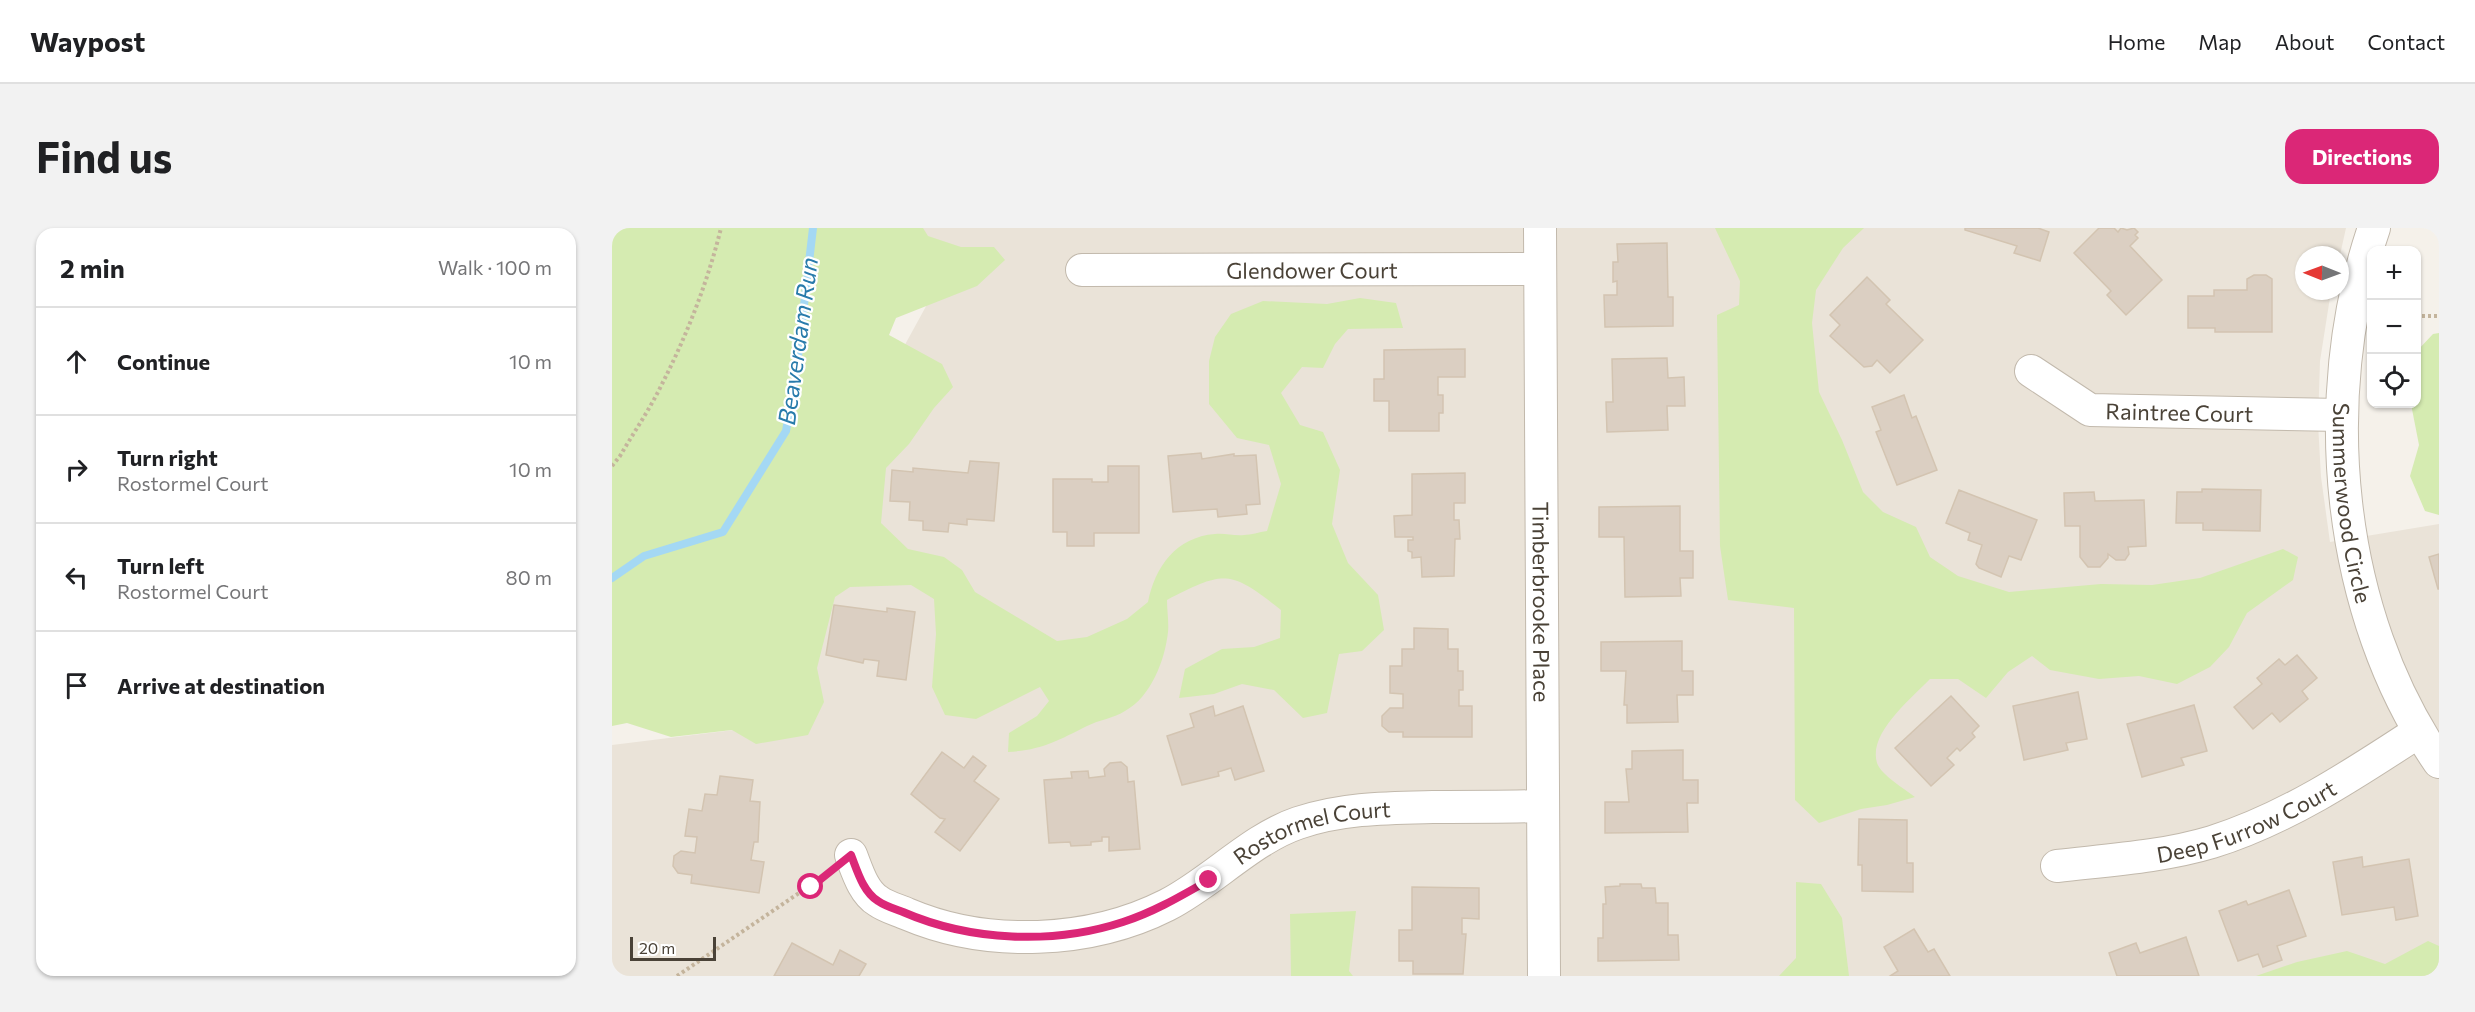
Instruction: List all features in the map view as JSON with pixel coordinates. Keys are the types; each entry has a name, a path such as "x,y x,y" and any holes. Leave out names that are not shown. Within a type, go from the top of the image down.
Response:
{"street":[{"name":"Timberbrooke Place","path":"1540,228 1544,976"},
{"name":"Summerwood Circle","path":"2374,228 2363,260 2350,332 2341,415 2342,471 2352,545 2386,662 2418,732 2439,762"},
{"name":"Glendower Court","path":"1082,270 1540,269"},
{"name":"Raintree Court","path":"2031,371 2090,410 2341,415"},
{"name":"Deep Furrow Court","path":"2057,866 2146,856 2210,842 2246,830 2358,771 2418,732"},
{"name":"Rostormel Court","path":"851,855 862,882 876,901 921,920 967,932 1028,937 1076,933 1111,925 1166,905 1209,880 1259,843 1296,824 1340,811 1379,808 1542,806"}],"path":[{"path":"612,466 662,386 716,249 721,228"},
{"path":"2421,316 2439,316"},
{"path":"677,976 811,887 851,855"}],"shaded area":[{"path":"876,228 2346,228 2342,246 2295,246 2295,300 2330,300 2320,361 2318,423 2321,477 2330,542 2439,524 2439,976 612,976 612,745 767,726 861,425 930,299"}],"green space":[{"path":"612,228 923,228 928,236 961,247 994,247 1005,260 977,286 896,318 889,335 942,364 953,387 934,408 909,444 886,468 881,523 908,549 944,557 962,570 975,592 1057,641 1087,637 1127,619 1148,602 1151,589 1162,566 1170,556 1189,541 1215,534 1247,535 1267,531 1281,484 1269,445 1237,438 1209,404 1209,361 1215,337 1231,314 1263,301 1327,304 1360,298 1396,303 1403,328 1348,329 1335,344 1323,368 1302,367 1281,393 1300,425 1323,432 1340,470 1332,524 1348,563 1378,595 1384,630 1362,651 1339,654 1327,713 1303,718 1274,690 1242,684 1214,694 1179,698 1185,669 1222,649 1254,647 1280,638 1281,610 1250,587 1227,579 1215,579 1202,583 1167,600 1168,628 1164,654 1155,677 1134,705 1121,713 1049,744 1008,752 1009,733 1037,716 1049,701 1040,687 976,719 945,715 932,687 936,634 934,599 911,585 850,587 835,597 817,668 824,702 808,735 756,744 732,730 671,737 627,723 612,726"},
{"path":"1715,228 1864,228 1843,248 1816,290 1812,323 1819,392 1863,492 1883,512 1916,527 1930,557 1958,576 2009,592 2101,584 2152,585 2200,578 2283,549 2298,557 2293,580 2247,613 2229,647 2210,667 2177,684 2139,676 2099,679 2050,670 2032,656 2008,672 1986,698 1958,679 1930,679 1893,717 1879,740 1876,752 1879,768 1915,797 1861,809 1819,823 1795,800 1794,608 1728,600 1720,546 1717,315 1739,305 1740,281"},
{"path":"2439,333 2439,515 2425,511 2410,476 2419,445 2412,408 2421,408 2421,347 2433,334"},
{"path":"1796,882 1821,884 1842,918 1849,976 1779,976 1796,958"},
{"path":"1356,911 1349,971 1353,976 1291,976 1290,914"},
{"path":"2428,941 2439,946 2439,976 2256,976 2297,962 2347,951 2385,964"}],"building":[{"path":"1965,228 2038,228 2049,232 2040,261 2014,253 2017,246 1965,230"},
{"path":"2099,228 2114,228 2118,232 2121,228 2127,230 2134,228 2138,232 2135,235 2138,238 2130,246 2162,280 2126,315 2107,295 2111,291 2074,253"},
{"path":"1667,243 1668,297 1673,297 1673,326 1605,327 1604,295 1617,295 1617,281 1613,282 1613,262 1618,262 1617,244"},
{"path":"2254,275 2266,275 2272,279 2272,332 2215,332 2215,328 2188,328 2188,296 2214,296 2214,290 2247,290 2247,279"},
{"path":"1867,277 1890,300 1886,304 1923,340 1890,373 1877,360 1872,366 1864,367 1830,336 1840,325 1830,315"},
{"path":"1465,349 1465,377 1438,377 1438,395 1443,395 1443,413 1439,413 1439,431 1389,431 1389,401 1374,401 1374,379 1384,379 1384,350"},
{"path":"1667,358 1668,378 1684,377 1685,406 1667,406 1668,430 1607,432 1606,402 1613,402 1612,359"},
{"path":"1904,395 1912,418 1916,416 1937,470 1897,485 1876,432 1881,430 1872,407"},
{"path":"1201,453 1202,459 1234,454 1234,456 1256,455 1260,504 1246,505 1247,514 1218,517 1217,509 1173,512 1168,456"},
{"path":"970,461 999,463 994,521 967,519 967,525 949,523 948,532 923,530 923,521 909,520 910,502 890,501 892,470 913,472 913,468 968,473"},
{"path":"1108,466 1139,466 1139,533 1094,533 1094,546 1067,546 1067,532 1053,532 1053,479 1092,479 1092,482 1108,482"},
{"path":"1465,473 1465,503 1454,503 1454,520 1459,520 1460,539 1455,539 1454,576 1422,577 1421,557 1412,558 1412,552 1408,551 1408,540 1413,540 1413,537 1395,537 1394,516 1412,515 1412,474"},
{"path":"2202,489 2261,490 2260,531 2203,530 2203,523 2176,523 2177,492 2202,492"},
{"path":"1959,490 2037,520 2021,560 2009,556 2001,577 1979,568 1976,564 1982,545 1968,540 1970,533 1946,523"},
{"path":"2094,492 2095,501 2144,500 2146,546 2128,547 2129,554 2125,560 2116,560 2108,554 2108,558 2100,567 2088,567 2080,557 2080,526 2065,526 2064,493"},
{"path":"1680,506 1680,551 1693,551 1693,578 1680,578 1681,596 1625,597 1624,537 1599,537 1599,507"},
{"path":"2439,554 2439,589 2438,589 2429,557"},
{"path":"834,605 887,612 887,608 915,612 906,680 877,676 879,661 864,659 863,663 826,655"},
{"path":"1414,628 1448,629 1448,649 1458,649 1458,671 1463,671 1463,690 1459,690 1459,706 1472,706 1472,737 1403,737 1403,732 1389,732 1382,726 1382,716 1390,708 1403,708 1403,694 1390,693 1390,666 1402,666 1402,649 1414,649"},
{"path":"1682,641 1682,671 1693,671 1693,695 1677,695 1678,722 1627,723 1627,705 1624,705 1626,671 1601,671 1601,642"},
{"path":"2297,655 2317,678 2302,691 2308,699 2280,722 2272,713 2253,729 2234,707 2262,684 2257,678 2279,659 2285,665"},
{"path":"2078,692 2087,739 2066,743 2068,750 2024,760 2013,706"},
{"path":"1951,696 1979,726 1972,733 1975,737 1960,751 1957,748 1947,758 1954,765 1931,786 1895,748"},
{"path":"2194,705 2207,751 2181,758 2184,765 2142,777 2127,724"},
{"path":"1213,706 1215,716 1243,706 1264,771 1235,780 1231,768 1218,772 1219,776 1182,785 1167,736 1194,727 1190,714"},
{"path":"1683,750 1683,780 1698,780 1698,803 1687,803 1688,832 1605,833 1605,802 1629,802 1626,769 1632,769 1632,751"},
{"path":"942,752 964,768 973,756 986,766 974,781 999,799 960,851 935,832 945,819 940,818 911,794"},
{"path":"1121,762 1127,767 1128,782 1134,781 1140,849 1109,851 1109,837 1102,837 1102,841 1091,842 1091,845 1071,846 1070,842 1049,843 1044,780 1072,778 1071,772 1088,771 1089,778 1105,776 1104,769 1110,763"},
{"path":"720,776 753,780 750,801 760,802 758,842 754,842 751,860 764,862 759,893 691,883 692,875 678,873 673,866 674,856 681,851 695,853 697,837 685,836 689,809 702,811 705,794 717,795"},
{"path":"1859,819 1907,820 1907,863 1913,863 1913,892 1862,891 1862,865 1858,865"},
{"path":"2362,857 2363,867 2409,859 2418,916 2396,920 2394,907 2342,915 2333,862"},
{"path":"1620,884 1641,884 1642,888 1655,888 1656,903 1668,903 1668,935 1678,935 1679,960 1598,961 1598,938 1603,938 1605,887 1620,886"},
{"path":"1412,887 1479,888 1479,919 1462,918 1462,934 1466,934 1463,974 1413,974 1413,961 1399,961 1399,930 1412,930"},
{"path":"2289,890 2306,936 2277,946 2282,960 2263,967 2258,954 2238,961 2219,911 2246,901 2248,905"},
{"path":"1914,929 1928,952 1934,949 1950,976 1890,976 1898,971 1884,947"},
{"path":"2186,937 2199,976 2117,976 2109,953 2136,943 2140,953"},
{"path":"792,943 833,965 840,950 866,964 859,976 774,976"}],"waterway":[{"name":"Beaverdam Run","path":"612,578 644,556 723,532 786,431 796,374 813,228"}],"route":[{"path":"811,887 851,855 862,882 876,901 921,920 967,932 1028,937 1076,933 1122,923 1166,905 1209,880"}]}
